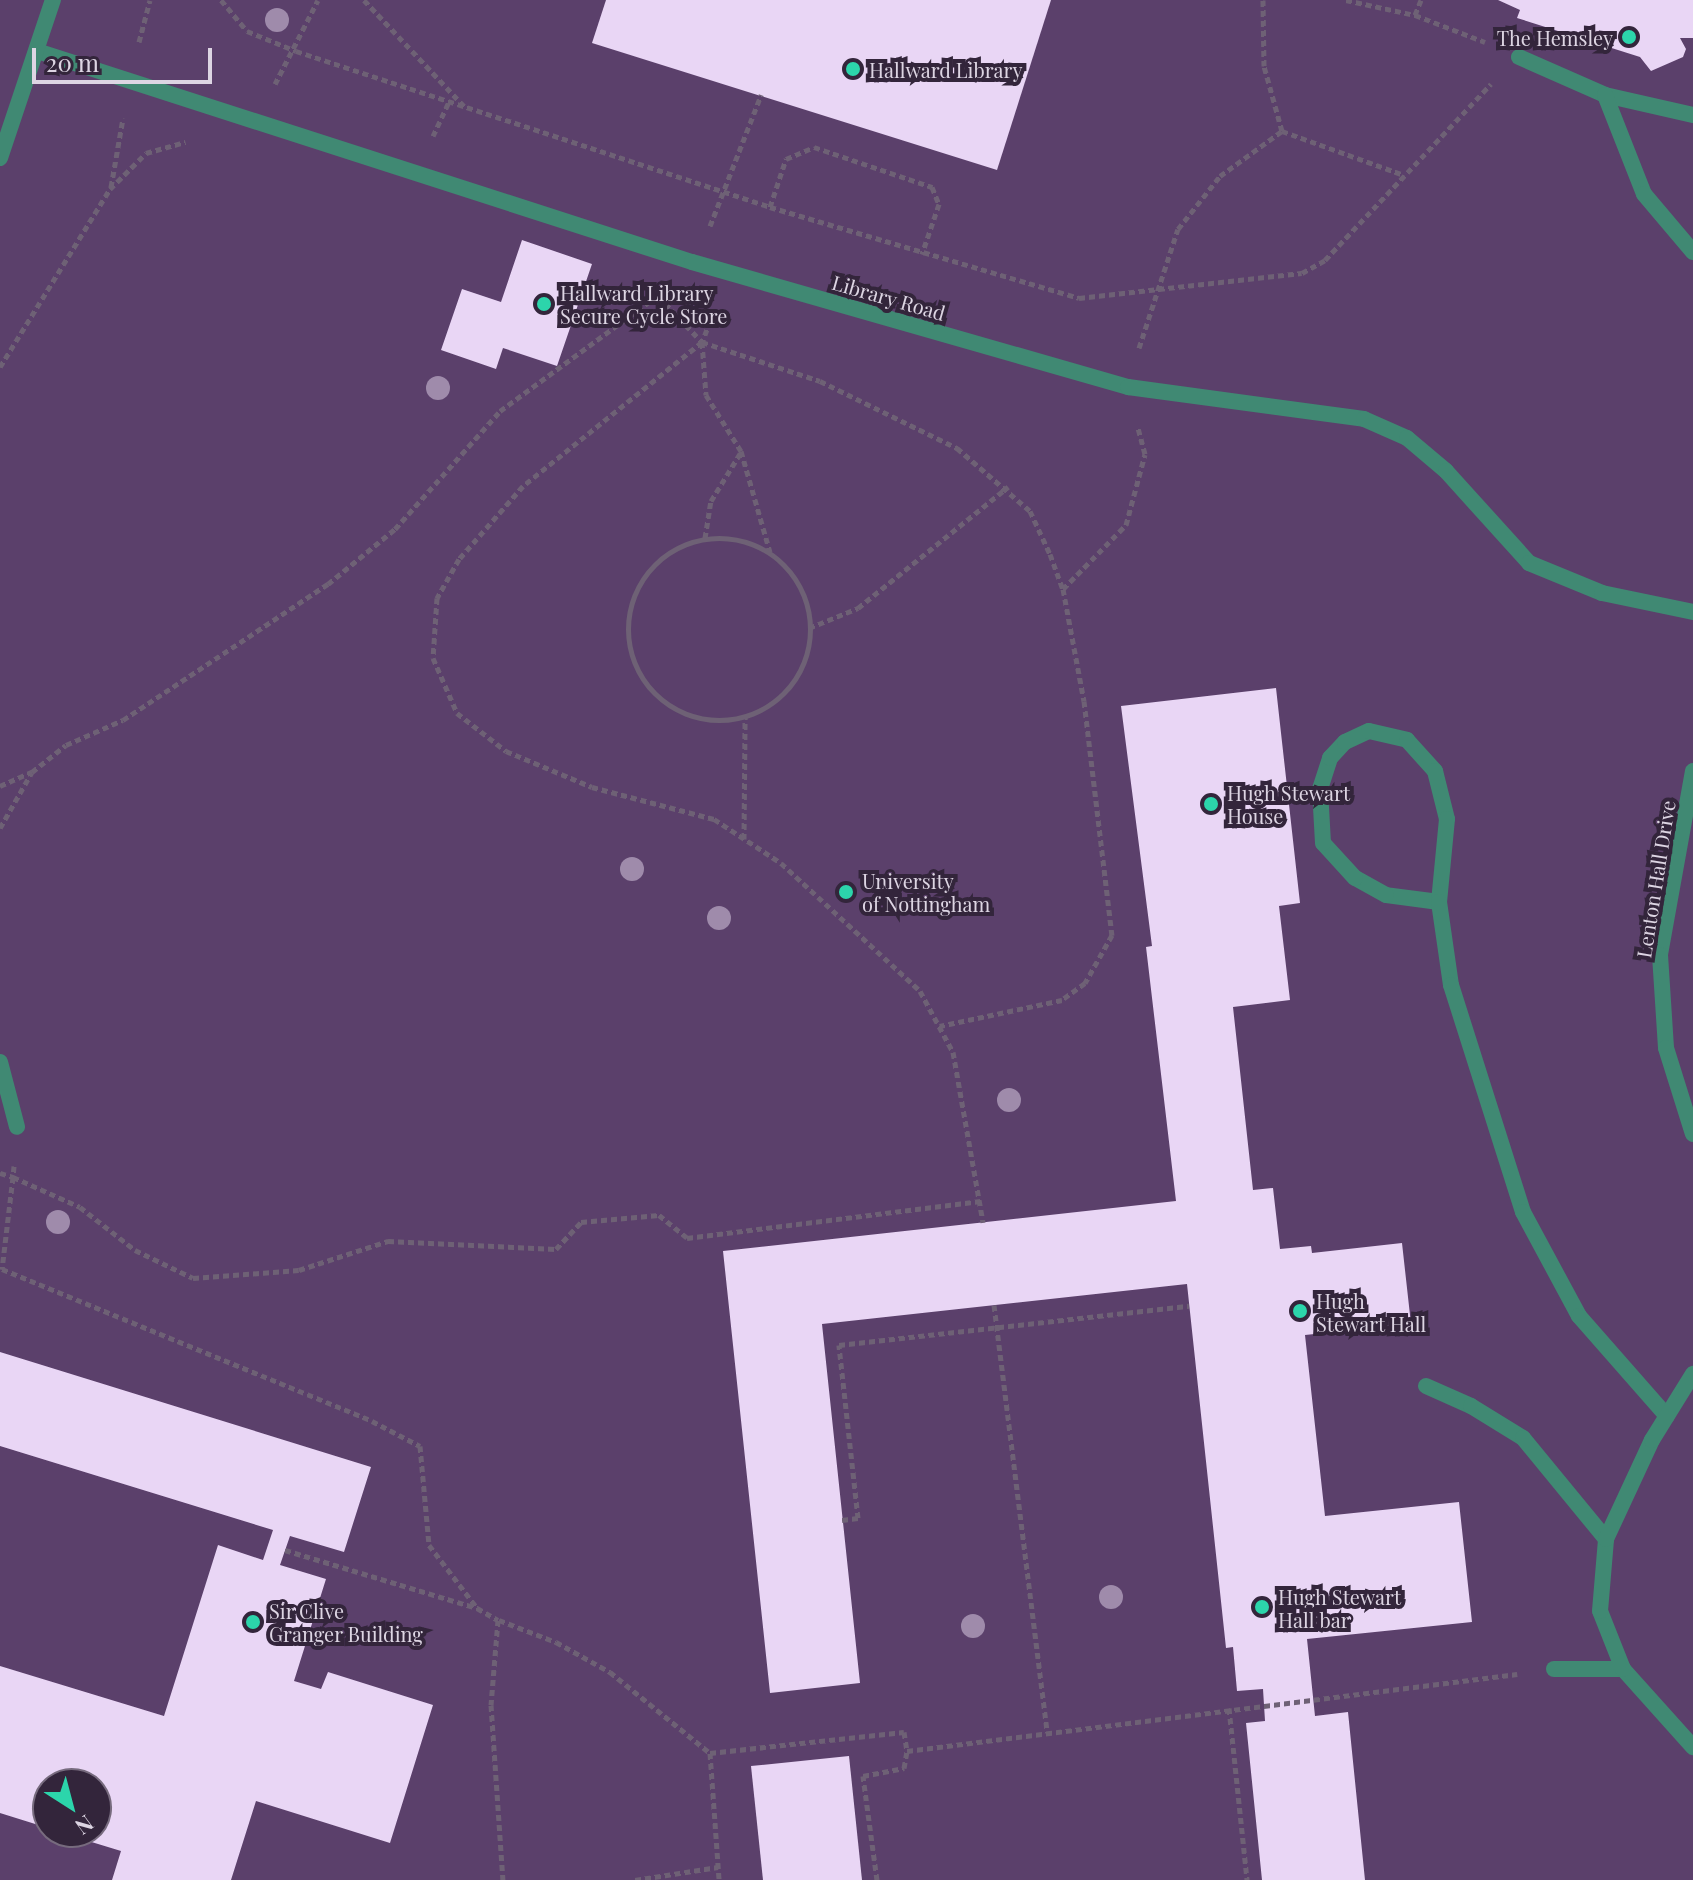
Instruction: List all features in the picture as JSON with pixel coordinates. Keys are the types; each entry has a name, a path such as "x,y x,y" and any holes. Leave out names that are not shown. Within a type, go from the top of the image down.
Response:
{"street":[{"path":"0,158 53,0"},
{"name":"Library Road","path":"37,51 692,262 1128,387 1364,419 1407,438 1446,471 1529,563 1602,593 1693,612"},
{"path":"1519,57 1605,95 1693,115"},
{"path":"1605,95 1644,194 1693,252"},
{"path":"1439,902 1386,895 1355,878 1323,843 1320,789 1330,758 1345,742 1369,731 1407,740 1435,771 1447,819 1439,902 1451,985 1523,1212 1579,1316 1667,1416"},
{"name":"Lenton Hall Drive","path":"1693,771 1660,955 1666,1048 1693,1134"},
{"path":"0,1062 17,1127"},
{"path":"1693,1374 1667,1416 1606,1539 1600,1611 1623,1669 1693,1747"},
{"path":"1426,1386 1471,1406 1523,1438 1606,1539"},
{"path":"1554,1669 1623,1669"}],"path":[{"path":"221,0 247,31 296,51 770,207 1079,298 1155,294 1302,273 1325,260 1519,57 1415,15 1346,0"},
{"path":"0,367 110,189 146,153 218,137 250,122 296,51 318,0"},
{"path":"364,0 466,107"},
{"path":"1263,0 1264,66 1282,131"},
{"path":"1415,15 1421,0"},
{"path":"0,786 32,772 66,745 123,720 328,584 395,529 500,411 658,296 692,262 727,193 761,95"},
{"path":"1282,131 1404,175"},
{"path":"1063,589 1126,525 1145,454 1128,387 1178,229 1220,176 1282,131"},
{"path":"770,207 786,159 814,147 932,187 939,204 922,254"},
{"path":"729,272 702,342 706,395 741,451 770,553"},
{"path":"658,296 702,342 820,381 957,448 1008,487 1030,511 1063,589 1084,701 1112,935 1085,983 1062,1000 940,1026"},
{"path":"702,342 523,486 459,559 437,598 433,658 457,713 506,751 592,787 714,819 848,920 920,991 956,1063 983,1222"},
{"path":"705,538 711,501 741,451"},
{"path":"809,628 858,608 1008,487"},
{"path":"705,538 742,540 770,553 792,573 806,601 810,646 798,676 776,702 745,717 694,719 659,699 638,674 627,643 628,611 653,565 676,547 705,538"},
{"path":"744,839 745,717"},
{"path":"0,828 32,772"},
{"path":"0,1173 80,1207 135,1250 193,1278 299,1270 388,1241 556,1249 581,1222 659,1215 687,1238 981,1201"},
{"path":"13,1177 1,1272 372,1421 420,1446 429,1545 477,1608"},
{"path":"994,1305 1047,1733"},
{"path":"842,1520 858,1518 839,1345 1189,1306"},
{"path":"285,1550 477,1608 498,1620 556,1642 610,1672 710,1753 904,1732 907,1751 904,1768 863,1776 877,1880"},
{"path":"498,1620 491,1705 503,1880"},
{"path":"907,1751 1554,1669"},
{"path":"1229,1708 1247,1880"},
{"path":"710,1753 719,1880"},
{"path":"635,1880 718,1867"}],"shaded area":[{"name":"University of Nottingham","path":"0,0 1693,0 1693,1880 0,1880"}],"building":[{"name":"Hallward Library","path":"606,0 1051,0 997,170 592,43"},
{"name":"The Hemsley","path":"1498,0 1693,0 1693,38 1680,38 1686,49 1683,57 1651,71 1640,57 1517,18 1520,10"},
{"name":"Hallward Library Secure Cycle Store","path":"522,240 592,264 557,366 503,348 496,369 441,350 462,289 501,302"},
{"name":"Hugh Stewart Hall","path":"1276,688 1300,903 1279,906 1290,1000 1233,1007 1253,1190 1273,1188 1280,1249 1311,1246 1312,1253 1402,1243 1411,1324 1305,1335 1325,1516 1459,1502 1472,1622 1307,1639 1315,1716 1348,1712 1365,1880 1262,1880 1246,1723 1265,1721 1263,1689 1237,1691 1233,1647 1226,1648 1187,1284 822,1324 860,1683 770,1693 723,1251 1176,1201 1146,947 1152,946 1121,706"},
{"name":"Sir Clive Granger Building","path":"0,1352 371,1467 344,1552 290,1536 280,1565 326,1579 294,1681 321,1689 328,1672 433,1705 390,1843 256,1801 231,1880 112,1880 121,1851 111,1848 112,1768 32,1768 32,1823 0,1813 0,1666 164,1716 218,1545 263,1560 273,1530 0,1446"},
{"path":"849,1756 862,1880 763,1880 751,1766"}],"place":[{"name":"The Hemsley","path":"1629,37"},
{"name":"Hallward Library","path":"853,69"},
{"name":"Hallward Library Secure Cycle Store","path":"544,304"},
{"name":"Hugh Stewart House","path":"1211,804"},
{"name":"University of Nottingham","path":"846,892"},
{"name":"Hugh Stewart Hall","path":"1300,1311"},
{"name":"Hugh Stewart Hall bar","path":"1262,1607"},
{"name":"Sir Clive Granger Building","path":"253,1622"}]}
